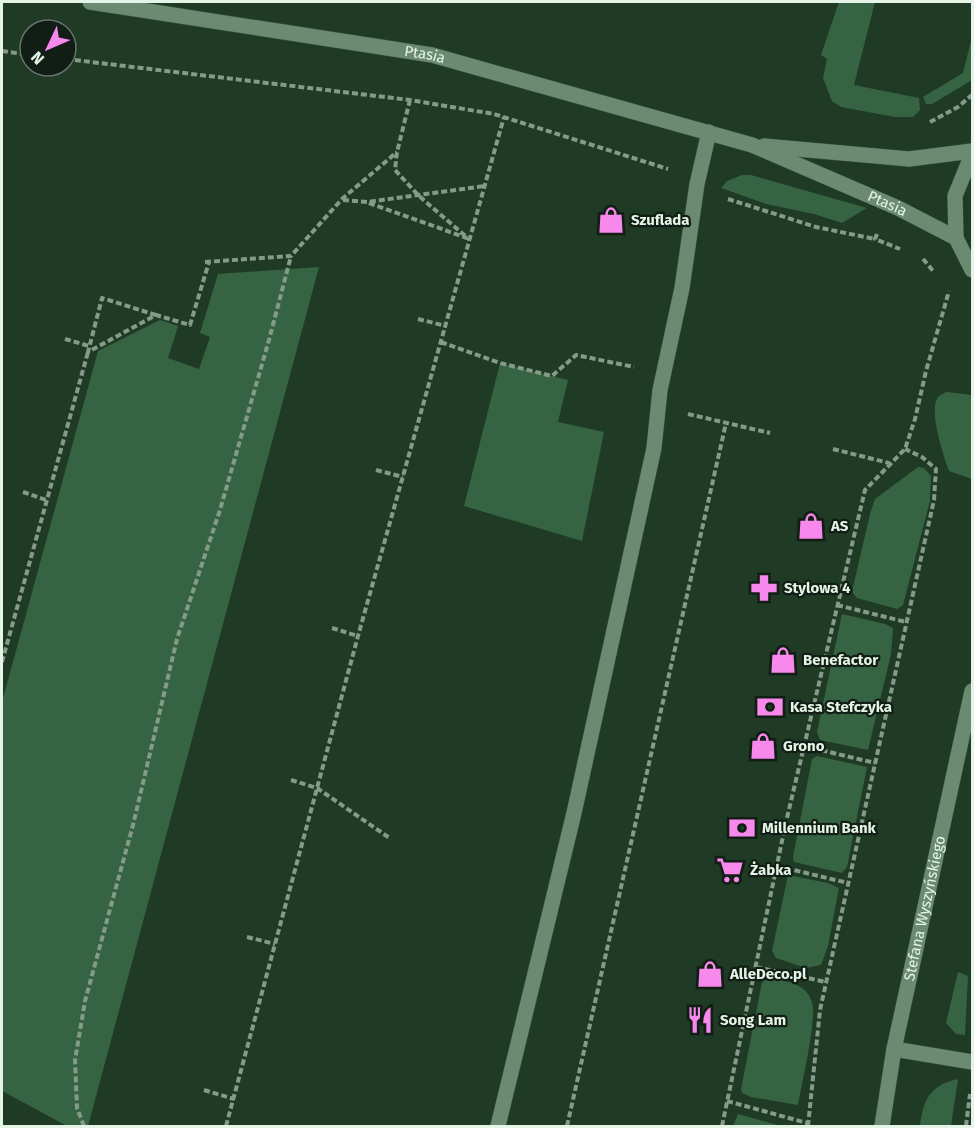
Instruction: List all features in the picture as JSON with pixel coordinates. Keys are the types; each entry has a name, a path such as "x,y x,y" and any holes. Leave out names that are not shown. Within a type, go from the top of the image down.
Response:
{"street":[{"name":"Ptasia","path":"90,2 432,55 752,145 898,208 956,238"},
{"path":"498,1126 574,813 654,448 664,374 682,288 697,184 709,132"},
{"name":"Ptasia","path":"752,145 909,159 972,152"},
{"path":"972,152 955,196 956,238 972,270"},
{"name":"Stefana Wyszyńskiego","path":"882,1126 894,1050 972,691"},
{"path":"894,1050 972,1062"}],"path":[{"path":"2,51 18,53"},
{"path":"78,60 410,100 494,114 662,165 727,199 816,227 875,238 904,250"},
{"path":"922,125 958,107 972,95"},
{"path":"410,100 394,170 419,196 470,240"},
{"path":"226,1126 358,636 504,117"},
{"path":"84,1126 77,1108 75,1060 85,1000 133,825 177,639 220,510 291,256 342,200 397,152"},
{"path":"342,200 367,202 484,186"},
{"path":"367,202 470,240"},
{"path":"875,238 878,230"},
{"path":"914,254 922,258 936,274"},
{"path":"2,662 2,655 102,298 190,325 207,262 291,256"},
{"path":"722,1126 777,866 865,490 905,449 950,289"},
{"path":"65,339 89,349 156,315"},
{"path":"418,319 446,326"},
{"path":"441,342 500,363 552,376 576,355 664,374"},
{"path":"659,408 770,433"},
{"path":"567,1126 726,423"},
{"path":"833,449 890,463"},
{"path":"727,1101 807,1125 820,1010 934,500 936,470 922,457 905,449"},
{"path":"376,470 403,477"},
{"path":"23,492 46,500"},
{"path":"837,606 906,622"},
{"path":"332,628 358,636"},
{"path":"804,746 875,763"},
{"path":"291,780 317,788 391,839"},
{"path":"777,866 848,883"},
{"path":"247,937 275,944"},
{"path":"756,967 826,982"},
{"path":"966,1126 971,1088"},
{"path":"204,1090 234,1099"}],"green space":[{"path":"839,2 875,2 854,85 919,98 920,110 913,117 895,117 841,107 832,101 823,78 827,59 821,55"},
{"path":"972,37 972,80 932,104 926,104 923,97 963,73"},
{"path":"742,175 751,175 867,208 842,223 814,214 766,204 721,188 727,181"},
{"path":"319,267 88,1126 67,1126 2,1091 2,702 98,351 160,320 178,326 168,358 199,369 210,337 200,333 218,274"},
{"path":"500,363 568,380 558,422 604,432 582,541 464,506"},
{"path":"947,392 972,395 972,479 949,471 940,444 935,411 936,402 939,396"},
{"path":"918,467 924,468 931,476 930,501 903,605 897,609 857,598 853,593 853,587 875,499"},
{"path":"842,614 893,628 891,654 868,750 820,740 817,732"},
{"path":"817,756 867,767 847,867 842,873 794,862 793,857 812,759"},
{"path":"788,875 828,883 839,888 828,946 821,965 806,968 776,958 772,951"},
{"path":"958,972 968,976 965,1035 956,1034 946,1023"},
{"path":"769,978 800,987 812,1002 811,1036 798,1105 751,1097 742,1093 741,1089 762,982"},
{"path":"958,1079 951,1126 920,1126 926,1101 934,1090"},
{"path":"738,1114 781,1126 733,1126"}],"place":[{"name":"Szuflada","path":"611,220"},
{"name":"AS","path":"811,526"},
{"name":"Stylowa 4","path":"764,588"},
{"name":"Benefactor","path":"783,660"},
{"name":"Kasa Stefczyka","path":"770,707"},
{"name":"Grono","path":"763,746"},
{"name":"Millennium Bank","path":"742,828"},
{"name":"Żabka","path":"730,870"},
{"name":"AlleDeco.pl","path":"710,974"},
{"name":"Song Lam","path":"700,1020"}]}
